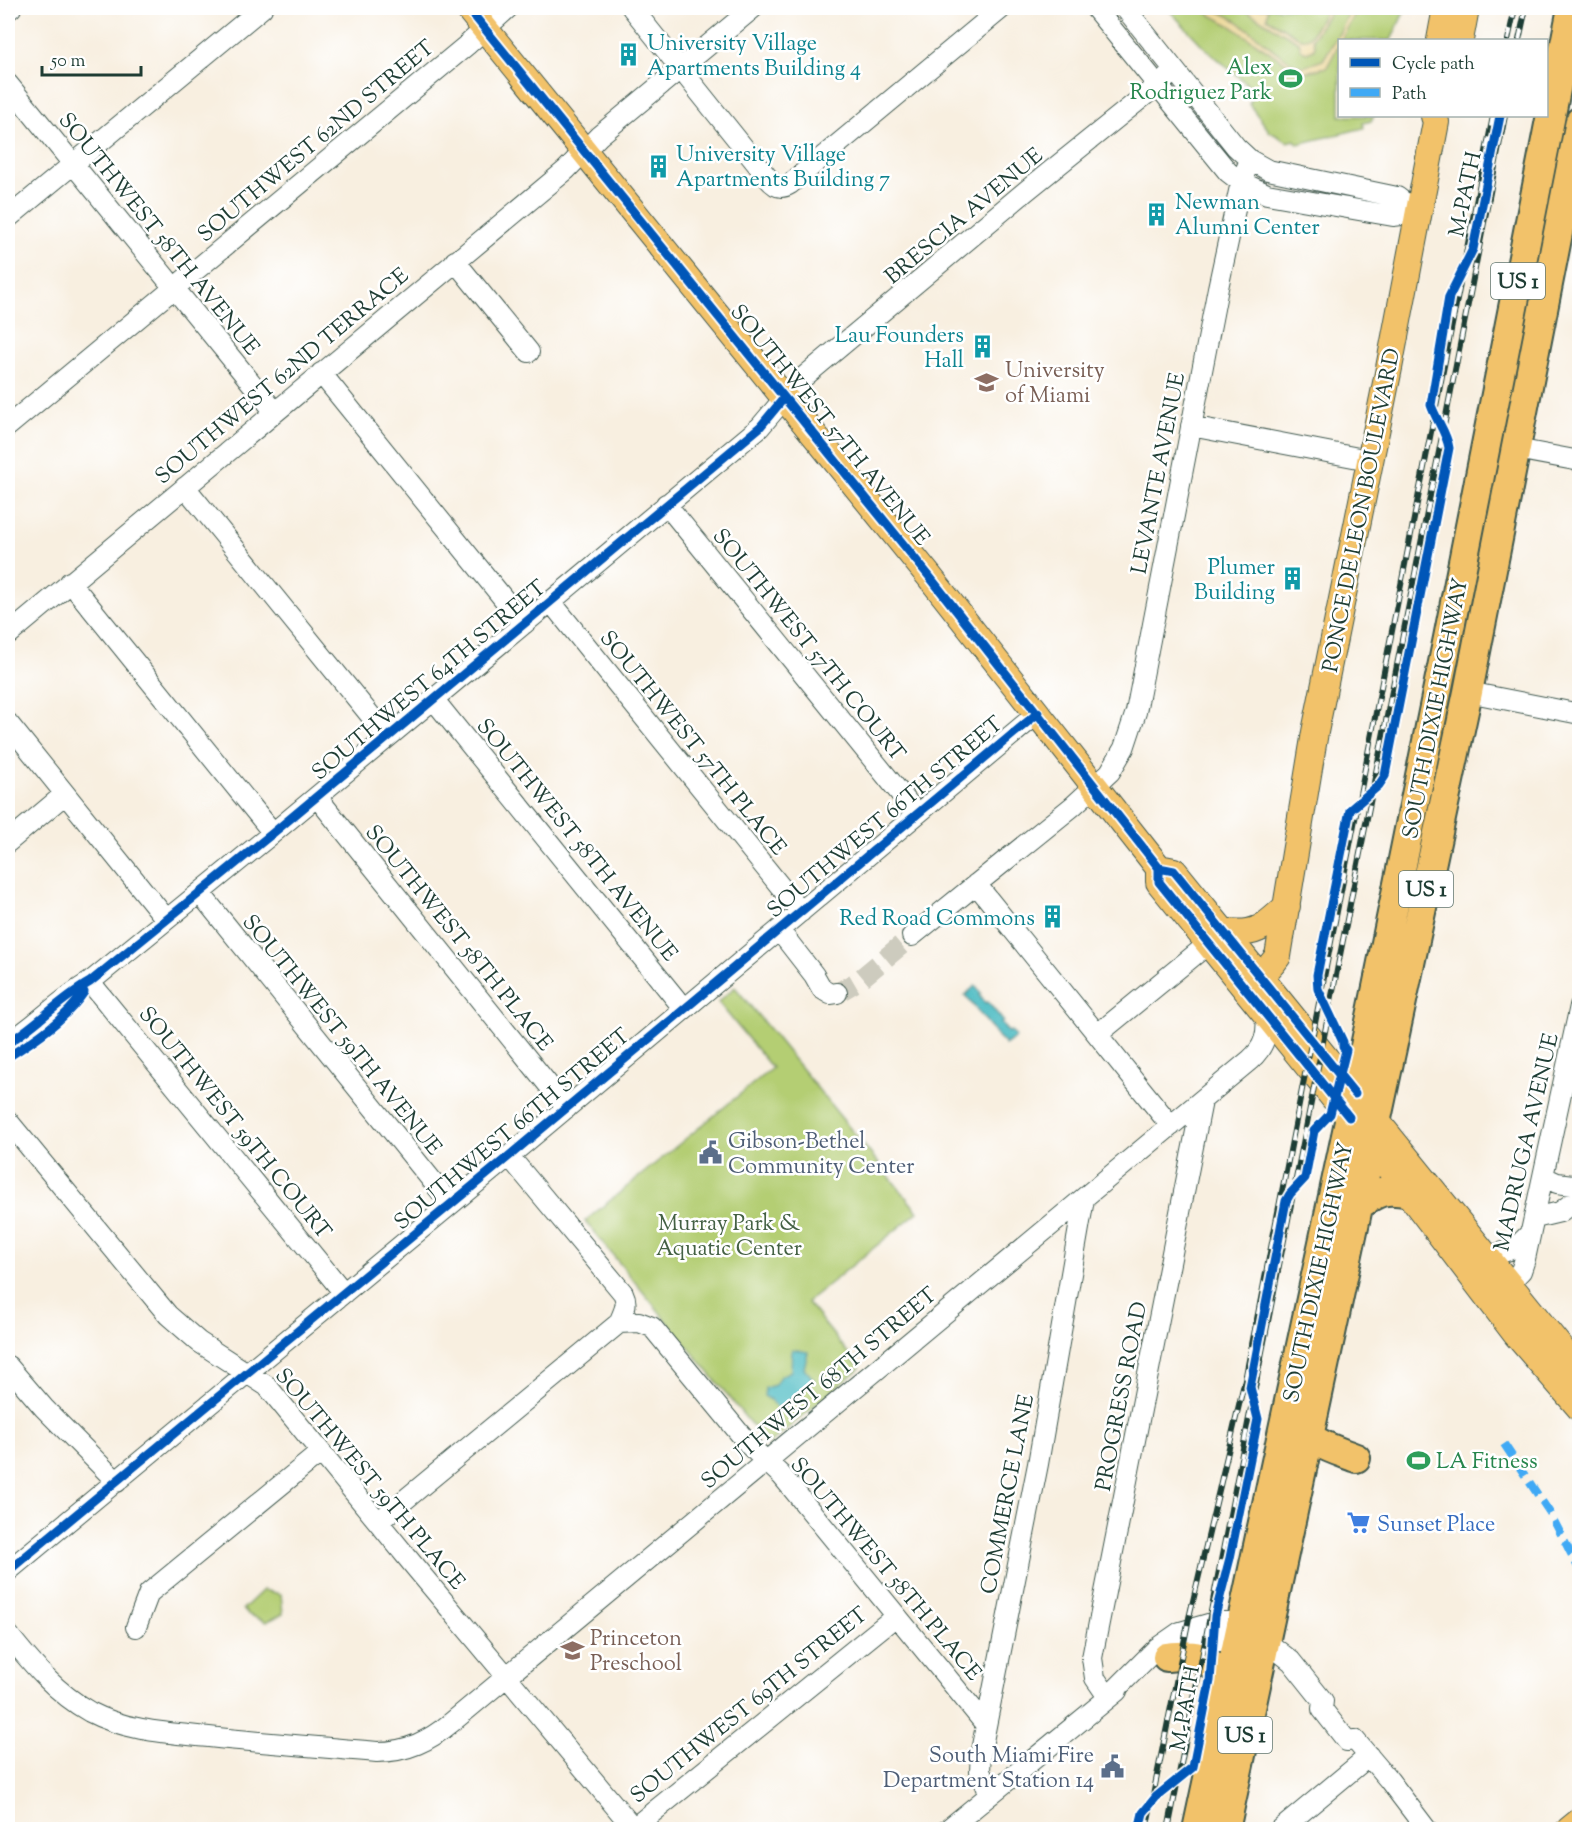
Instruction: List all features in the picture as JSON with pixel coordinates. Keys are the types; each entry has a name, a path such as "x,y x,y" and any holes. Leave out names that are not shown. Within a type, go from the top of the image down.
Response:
{"highway":[{"name":"SOUTH DIXIE HIGHWAY","path":"1225,1830 1359,1205 1363,1119 1428,738 1572,8"},
{"path":"1542,163 1558,144 1563,134 1579,126 1560,72"},
{"name":"SOUTH DIXIE HIGHWAY","path":"1197,1830 1294,1381 1363,1119 1468,692 1579,126"},
{"path":"1478,490 1493,474 1503,456 1516,448 1505,429 1505,414 1496,396"},
{"path":"1428,738 1452,704 1468,692 1456,675 1456,664 1448,638"},
{"path":"1359,1205 1374,1194 1383,1191 1409,1193"},
{"path":"1294,1381 1301,1400 1300,1424 1322,1445 1356,1458"},
{"path":"1318,1400 1328,1424 1346,1442 1356,1458"},
{"path":"1298,1492 1331,1464 1356,1458"},
{"path":"1167,1657 1192,1654 1206,1659 1229,1683"}],"main road":[{"name":"SOUTHWEST 57TH AVENUE","path":"468,8 1038,713 1160,868 1174,871 1266,1015 1300,1057 1363,1119 1486,1256 1580,1372"},
{"path":"1440,39 1446,8"},
{"path":"1460,39 1466,8"},
{"name":"PONCE DE LEON BOULEVARD","path":"1258,975 1278,956 1315,732 1438,118"},
{"name":"SOUTHWEST 57TH AVENUE","path":"1160,868 1159,882 1191,922 1216,937 1258,975 1363,1119"},
{"path":"1216,937 1257,930 1287,906"},
{"path":"1191,922 1208,928 1244,972 1252,976 1258,975"},
{"path":"1363,1119 1409,1193 1506,1319 1579,1405"},
{"path":"1460,1260 1498,1283 1508,1284 1506,1319"},
{"path":"1569,1830 1580,1821"}],"street":[{"path":"8,218 262,8"},
{"name":"SOUTHWEST 62ND STREET","path":"8,426 467,45 508,8"},
{"path":"632,8 777,187 785,187 789,184 1002,8"},
{"name":"SOUTHWEST 62ND TERRACE","path":"8,635 566,170 584,151 680,67 753,8"},
{"path":"1095,8 1228,172 1241,182 1267,194 1393,216 1418,213"},
{"path":"1125,8 1236,147 1250,160 1268,170 1397,197 1418,213"},
{"name":"BRESCIA AVENUE","path":"784,398 800,381 1175,71"},
{"name":"SOUTHWEST 58TH AVENUE","path":"8,84 275,412"},
{"name":"LEVANTE AVENUE","path":"912,936 1073,806 1116,764 1130,735 1241,182 1250,160"},
{"path":"455,261 529,352"},
{"path":"321,373 524,624"},
{"name":"SOUTHWEST 64TH STREET","path":"8,1043 41,1020 73,992 90,982 434,700 760,427 784,398"},
{"path":"1191,426 1369,460"},
{"path":"1516,448 1580,461"},
{"path":"185,487 388,737"},
{"name":"SOUTHWEST 57TH COURT","path":"666,504 917,814"},
{"path":"70,582 273,833"},
{"name":"SOUTHWEST 57TH PLACE","path":"551,602 801,912"},
{"path":"1468,692 1580,714"},
{"name":"SOUTHWEST 58TH AVENUE","path":"434,700 684,1010"},
{"name":"SOUTHWEST 66TH STREET","path":"8,1571 567,1108 1038,713"},
{"path":"8,723 166,919"},
{"path":"8,842 65,794"},
{"name":"SOUTHWEST 58TH PLACE","path":"317,797 567,1108"},
{"path":"976,884 1171,1126"},
{"name":"SOUTHWEST 59TH AVENUE","path":"200,893 450,1204"},
{"path":"779,930 822,989 830,994 837,993"},
{"path":"1098,1034 1216,937"},
{"name":"SOUTHWEST 64TH STREET","path":"8,1057 34,1041 53,1025 79,999 90,982"},
{"name":"SOUTHWEST 59TH COURT","path":"90,982 344,1293"},
{"name":"MADRUGA AVENUE","path":"1508,1284 1521,1271 1525,1259 1580,1006"},
{"name":"SOUTHWEST 68TH STREET","path":"8,1634 32,1664 55,1687 87,1710 117,1724 224,1739 377,1752 406,1749 421,1744 436,1735 1256,1055 1266,1037 1266,1015"},
{"path":"1256,1055 1277,1052 1300,1057"},
{"name":"PROGRESS ROAD","path":"1108,1697 1095,1678 1092,1658 1202,1101"},
{"name":"SOUTHWEST 59TH PLACE","path":"8,1121 161,1307 200,1342 267,1386 633,1829"},
{"path":"378,1522 619,1323 626,1307 623,1293 509,1156"},
{"path":"1544,1177 1557,1183 1580,1186"},
{"path":"1486,1256 1508,1252 1516,1248 1533,1225 1560,1212 1580,1197"},
{"name":"COMMERCE LANE","path":"990,1795 980,1771 980,1762 1038,1464 1084,1199"},
{"name":"SOUTHWEST 58TH PLACE","path":"619,1323 639,1322 652,1327 750,1446 782,1476 986,1725"},
{"path":"8,1366 32,1395 117,1482"},
{"path":"136,1627 149,1593 321,1452"},
{"name":"SOUTHWEST 69TH STREET","path":"633,1829 896,1616"},
{"path":"947,1830 1108,1697 1157,1648 1180,1632 1215,1622 1265,1641 1291,1660 1323,1701 1331,1701 1356,1733 1354,1740 1427,1830"},
{"path":"1108,1697 1179,1649 1239,1631"},
{"path":"1280,1830 1369,1756"}],"green space":[{"name":"Alex Rodriguez Park","path":"1167,8 1406,8 1391,39 1338,39 1338,117 1373,117 1371,121 1363,123 1364,128 1298,144 1295,140 1288,142 1270,132 1249,104 1256,92 1204,47"},
{"name":"Murray Park & Aquatic Center","path":"735,987 918,1212 807,1302 860,1368 768,1445 585,1221 772,1068 718,1002"},
{"path":"263,1590 281,1594 283,1614 266,1622 247,1614 243,1609"}],"sand":[{"path":"1198,8 1226,15 1290,61 1303,67 1323,60 1351,8 1358,8 1342,39 1338,39 1338,46 1327,67 1301,73 1229,25"},
{"path":"1241,8 1268,8 1267,18 1301,39 1310,37 1327,8 1332,8 1313,38 1314,49 1307,52 1301,50 1299,42"}],"water":[{"path":"975,986 985,1003 988,1002 1003,1021 1001,1023 1008,1032 1011,1031 1016,1037 1005,1045 965,995"},
{"path":"792,1349 808,1352 804,1368 814,1380 778,1409 771,1400 764,1396 765,1388 775,1385 780,1376 791,1371"}],"tunnel":[{"path":"837,993 858,981 912,936"}],"railway":[{"path":"1508,39 1515,8"},
{"path":"1519,39 1526,8"},
{"path":"1146,1830 1189,1618 1246,1375 1493,117"},
{"path":"1168,1830 1505,117"}],"marked path":[{"path":"1504,1444 1550,1513 1580,1571"}],"cycle path":[{"path":"468,8 929,576 1159,868 1174,871 1355,1094"},
{"name":"M-PATH","path":"1139,1830 1143,1813 1156,1797 1193,1767 1210,1681 1215,1616 1230,1558 1258,1419 1250,1387 1286,1201 1305,1178 1314,1131 1330,1114 1346,1050 1318,989 1317,975 1350,810 1379,785 1385,776 1449,448 1431,405 1449,297 1473,249 1500,117"},
{"path":"8,1043 90,982 273,833 760,427 784,398"},
{"path":"8,1571 1038,713"},
{"path":"1159,868 1159,882 1349,1117"},
{"path":"8,1057 59,1020 84,992"}],"place":[{"name":"University Village Apartments Building 4","path":"629,55"},
{"name":"Alex Rodriguez Park","path":"1290,79"},
{"name":"University Village Apartments Building 7","path":"658,166"},
{"name":"Newman Alumni Center","path":"1157,214"},
{"name":"Lau Founders Hall","path":"982,347"},
{"name":"University of Miami","path":"987,382"},
{"name":"Plumer Building","path":"1293,579"},
{"name":"Red Road Commons","path":"1053,917"},
{"name":"Gibson-Bethel Community Center","path":"710,1153"},
{"name":"LA Fitness","path":"1418,1460"},
{"name":"Sunset Place","path":"1359,1523"},
{"name":"Princeton Preschool","path":"572,1650"},
{"name":"South Miami Fire Department Station 14","path":"1112,1767"}]}
